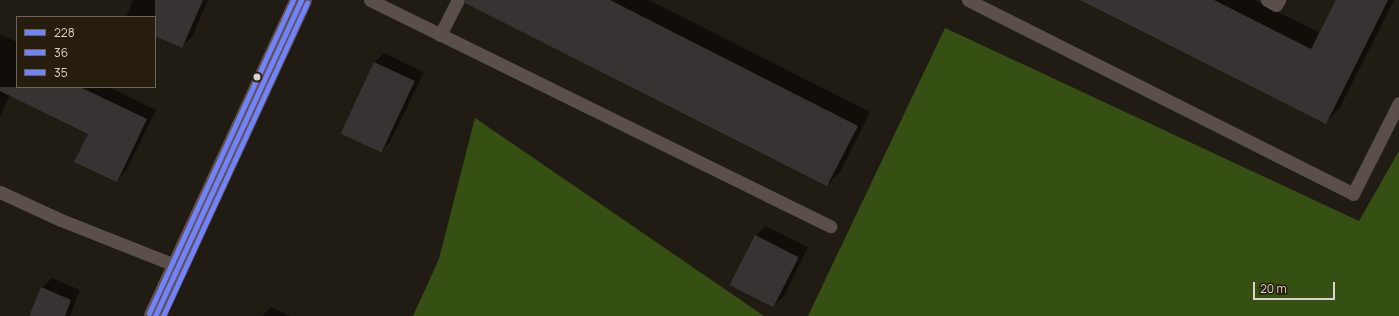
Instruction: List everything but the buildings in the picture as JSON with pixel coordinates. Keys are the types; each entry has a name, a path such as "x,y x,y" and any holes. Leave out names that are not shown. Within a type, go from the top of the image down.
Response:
{"main road":[{"path":"155,316 301,0"}],"lane":[{"path":"370,0 830,226"},
{"path":"440,35 458,0"},
{"path":"968,0 1354,194 1399,104"},
{"path":"1267,0 1276,5 1279,0"},
{"path":"0,192 61,220 178,266"}],"green space":[{"path":"945,28 1359,221 1399,151 1399,316 808,316"},
{"path":"475,118 764,316 413,316 439,259"}],"transit line":[{"name":"35","path":"149,313 293,0"},
{"name":"228","path":"155,316 301,0"},
{"name":"36","path":"163,316 307,3"}]}
